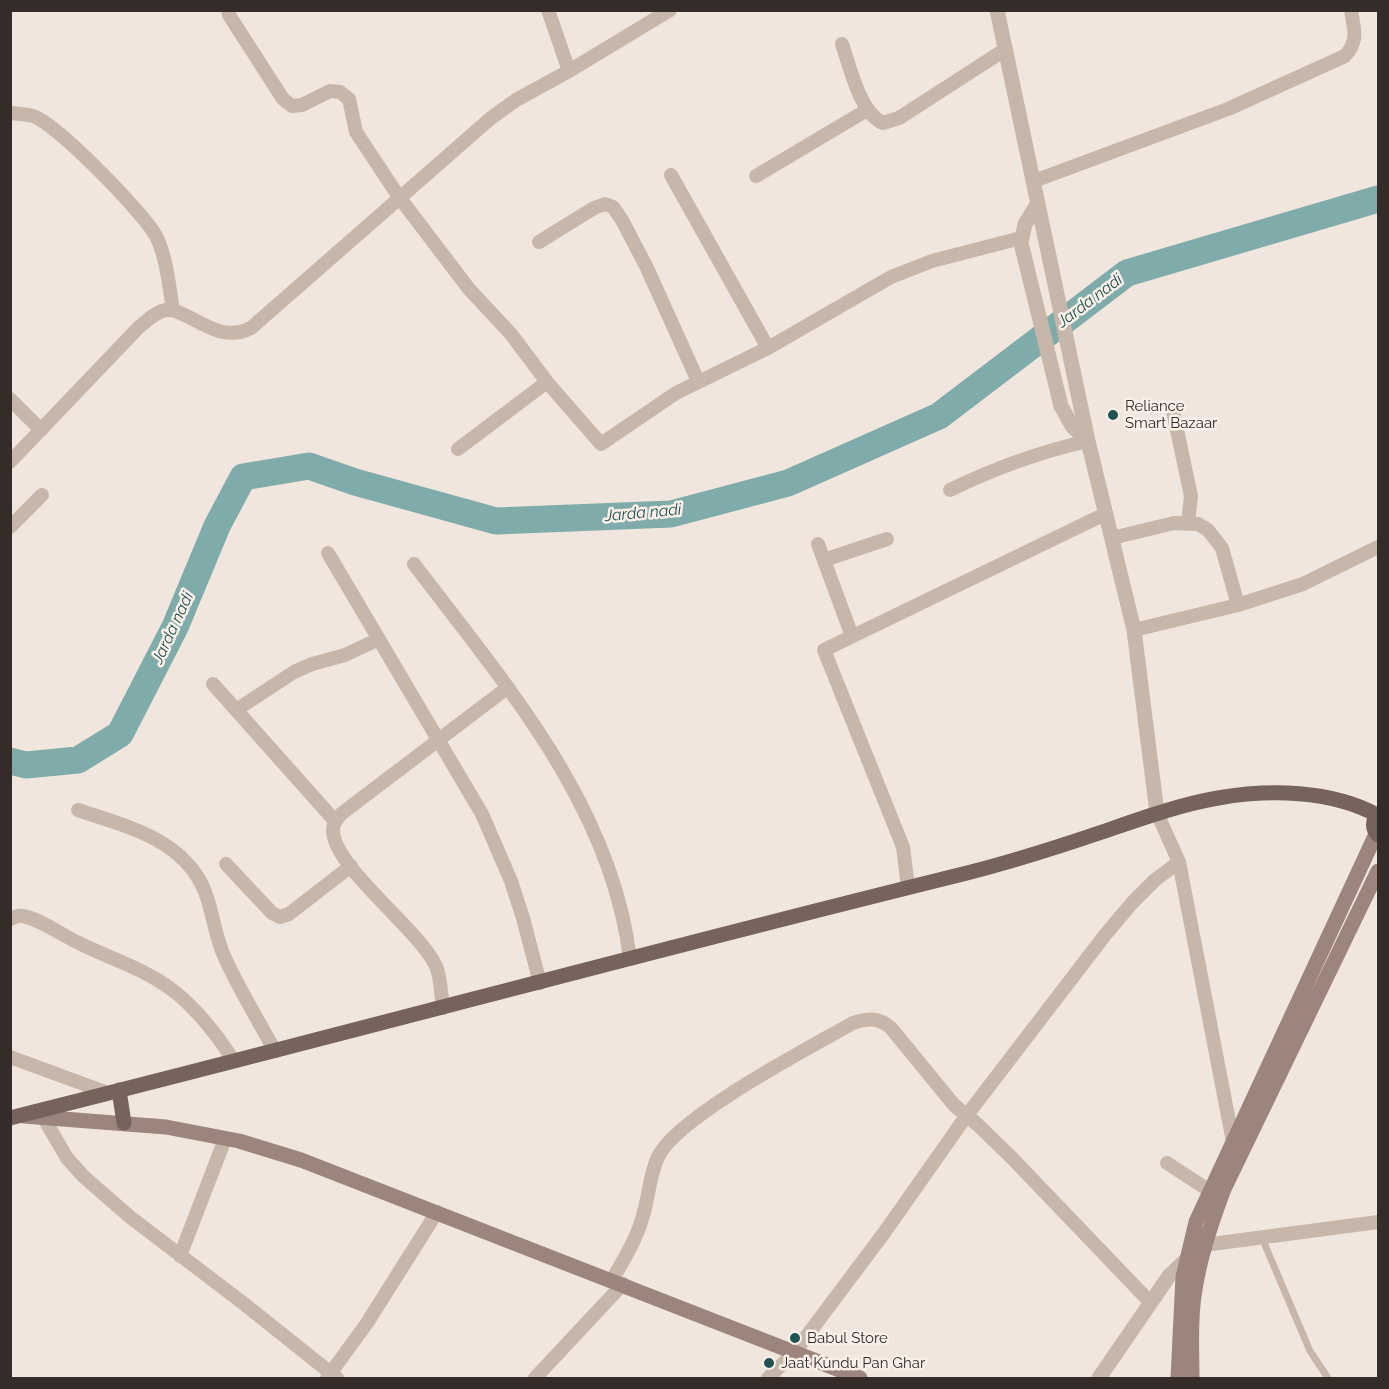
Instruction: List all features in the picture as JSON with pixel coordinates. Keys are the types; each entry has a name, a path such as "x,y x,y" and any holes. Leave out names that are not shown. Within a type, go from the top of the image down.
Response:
{"main road":[{"path":"14,1117 1016,861 1157,813 1218,798 1284,794 1340,799 1378,814 1373,826 1377,835 1196,1222 1186,1260 1180,1301 1178,1378"},
{"path":"1192,1378 1194,1297 1204,1245 1224,1189 1376,889 1378,871"},
{"path":"114,1092 124,1124"},
{"path":"14,1117 43,1117 166,1127 225,1139 301,1160 860,1378"}],"street":[{"path":"228,10 257,60 283,99 292,106 302,105 330,91 340,92 349,99 356,132 399,197 469,289 511,334 547,382 601,444 652,408 698,381 768,348 891,277 912,267 1021,241"},
{"path":"548,10 569,71"},
{"path":"10,462 139,327 162,311 173,310 199,324 227,332 241,333 269,313 491,118 516,100 670,10"},
{"path":"997,10 1088,441 1134,630 1157,813 1179,862 1233,1142"},
{"path":"1034,181 1228,109 1345,56 1353,47 1355,36 1351,10"},
{"path":"842,44 867,110 876,120 883,123 899,118 1006,49"},
{"path":"756,176 867,110"},
{"path":"10,114 34,116 55,129 77,148 149,224 160,247 173,310"},
{"path":"671,175 768,348"},
{"path":"539,242 594,208 605,204 613,207 622,219 647,268 698,381"},
{"path":"1039,207 1028,217 1021,241 1057,395 1067,419 1088,441"},
{"path":"458,449 547,382"},
{"path":"10,399 41,430"},
{"path":"1173,411 1191,496 1188,524"},
{"path":"950,490 1005,465 1060,447 1088,441"},
{"path":"10,527 42,495"},
{"path":"908,887 903,847 824,650 1105,514"},
{"path":"1112,538 1174,523 1198,524 1208,530 1222,548 1238,605"},
{"path":"825,560 887,539"},
{"path":"818,544 852,636"},
{"path":"1134,630 1238,605 1303,584 1378,548"},
{"path":"328,553 474,799 498,849 523,918 540,983"},
{"path":"414,564 507,688 555,758 586,814 608,866 627,935 630,959"},
{"path":"237,711 294,672 312,664 345,655 379,639"},
{"path":"213,684 335,821"},
{"path":"443,1008 436,968 425,949 351,866 337,845 333,831 335,821 341,814 507,688"},
{"path":"78,810 138,830 164,843 181,856 204,888 224,957 275,1051"},
{"path":"768,1378 794,1353 884,1233 967,1115 1132,903 1179,862"},
{"path":"226,864 272,913 280,916 289,914 351,866"},
{"path":"10,919 22,916 34,920 149,975 172,990 198,1014 218,1036 234,1061"},
{"path":"535,1378 618,1282 642,1220 653,1169 664,1146 719,1102 865,1018 882,1021 891,1028 954,1105 1012,1158 1150,1302"},
{"path":"10,1057 114,1092"},
{"path":"43,1117 67,1158 83,1176 130,1217 243,1303 332,1377 436,1212"},
{"path":"180,1256 225,1139"},
{"path":"1167,1163 1210,1191"},
{"path":"1204,1245 1378,1222"},
{"path":"1099,1378 1169,1276 1186,1260"}],"lane":[{"path":"1262,1238 1310,1351 1328,1378"}],"waterway":[{"name":"Jarda nadi","path":"10,761 26,765 78,760 120,734 175,627 217,526 243,477 309,466 355,482 496,521 671,514 788,483 939,416 1127,273 1378,199"}],"place":[{"name":"Reliance Smart Bazaar","path":"1113,415"},
{"name":"Babul Store","path":"795,1338"},
{"name":"Jaat Kundu Pan Ghar","path":"769,1363"}]}
